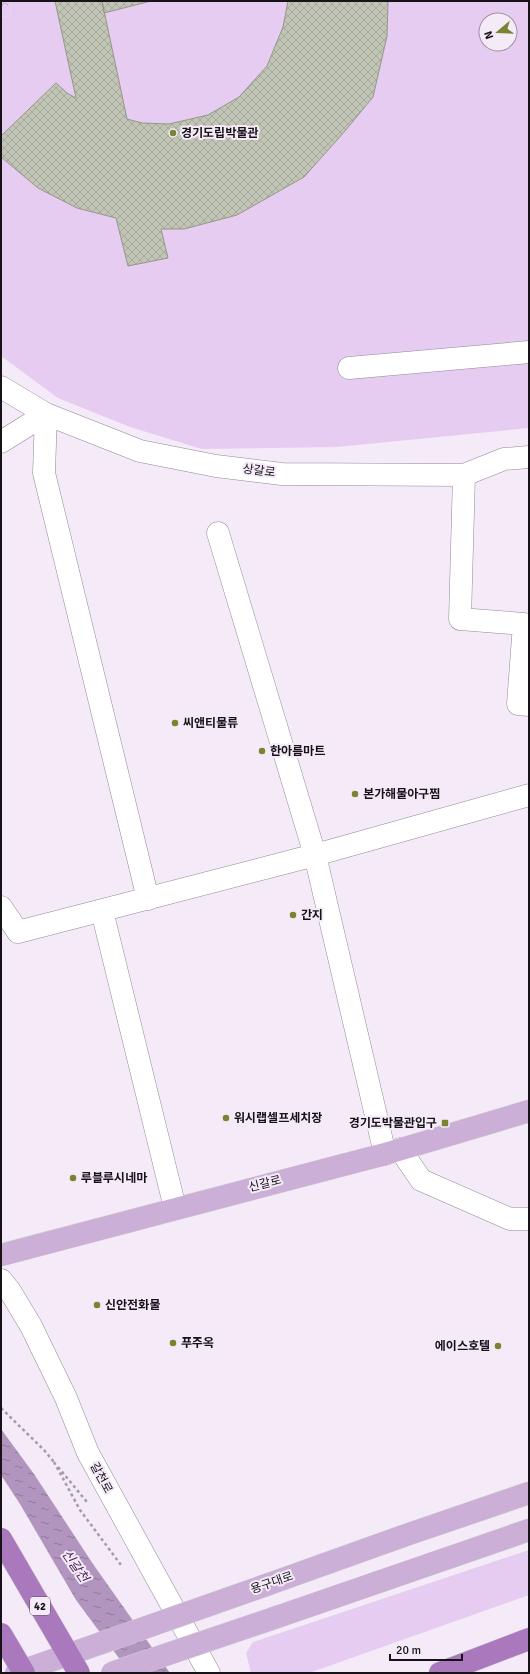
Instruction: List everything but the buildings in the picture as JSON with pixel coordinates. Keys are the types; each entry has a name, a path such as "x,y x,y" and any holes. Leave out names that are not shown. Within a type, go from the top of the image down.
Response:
{"highway":[{"name":"42","path":"1,1539 79,1673"},
{"path":"1,1634 24,1673"},
{"path":"440,1673 529,1639"}],"main road":[{"name":"신갈로","path":"1,1255 392,1151 529,1111"},
{"path":"376,1546 489,1494 529,1478"},
{"name":"용구대로","path":"16,1673 529,1493"},
{"path":"112,1673 529,1530"}],"street":[{"path":"349,368 529,352"},
{"name":"상갈로","path":"1,387 46,414 140,451 216,466 282,474 396,476 464,475 504,459 529,457"},
{"path":"1,442 46,414"},
{"path":"46,414 44,473 148,899"},
{"path":"464,475 460,619 524,624 518,704 529,705"},
{"path":"218,533 315,855 392,1151 421,1180 510,1219 529,1219"},
{"path":"1,907 9,935 315,855 529,795"},
{"path":"102,911 175,1208"},
{"name":"갈천로","path":"1,1280 10,1291 31,1326 66,1398 88,1453 209,1673"}],"path":[{"path":"1,1408 44,1450 54,1462"}],"green space":[{"path":"1,1 10,1 11,16 1,17"},
{"path":"10,1 529,1 529,428 337,447 202,449 130,427 58,398 1,356 1,17 11,16"},
{"path":"529,1550 529,1595 309,1673 251,1673 246,1653 253,1642"}],"water":[{"name":"신갈천","path":"1,1429 34,1474 93,1564 170,1673 130,1673 76,1600 20,1504 1,1475"}],"place":[{"name":"경기도립박물관","path":"173,133"},
{"name":"씨앤티물류","path":"175,723"},
{"name":"한아름마트","path":"262,751"},
{"name":"본가해물아구찜","path":"355,794"},
{"name":"간지","path":"293,915"},
{"name":"워시랩셀프세치장","path":"226,1118"},
{"name":"경기도박물관입구","path":"445,1123"},
{"name":"루블루시네마","path":"73,1178"},
{"name":"신안전화물","path":"97,1305"},
{"name":"푸주옥","path":"173,1343"},
{"name":"에이스호텔","path":"498,1346"}]}
